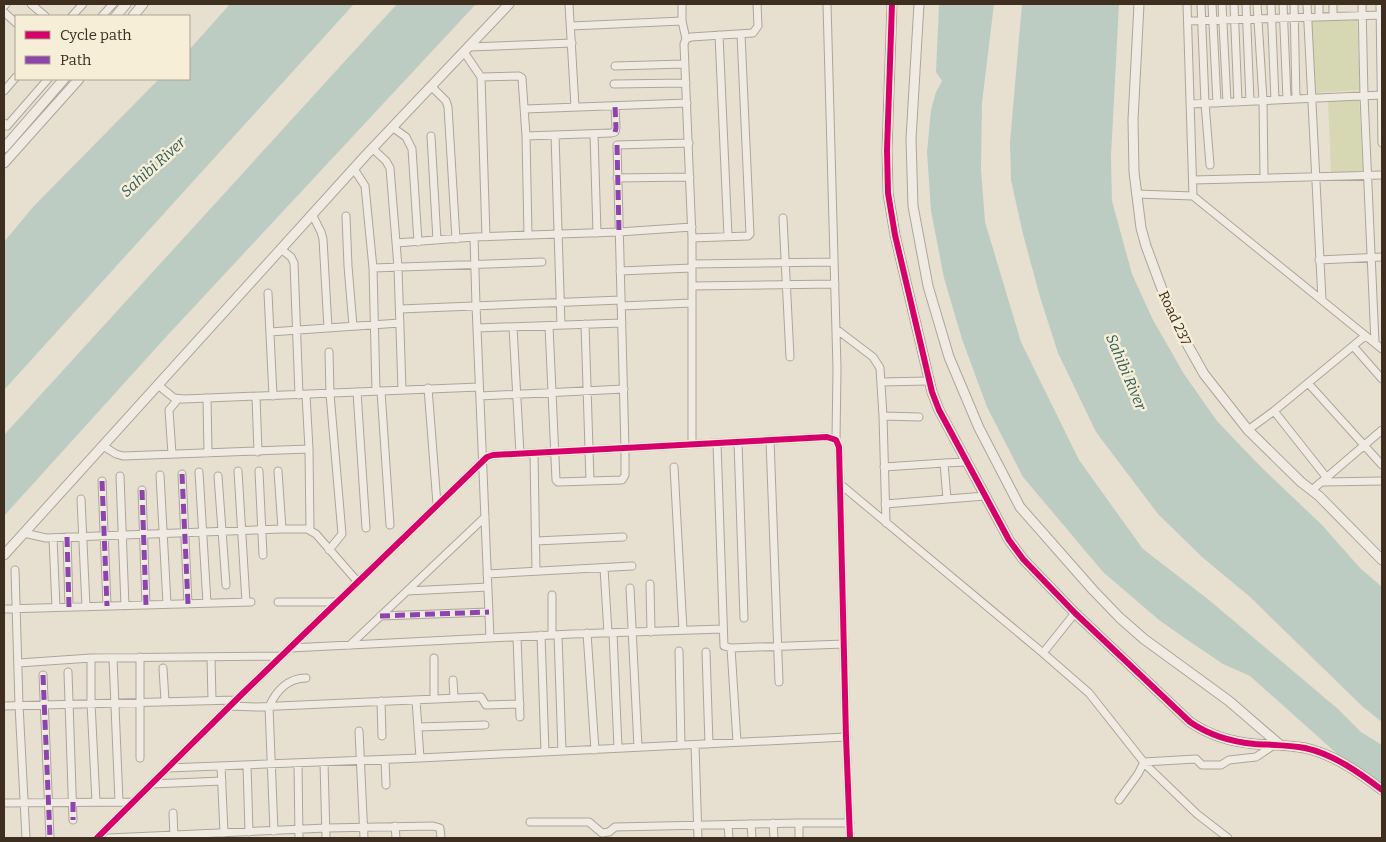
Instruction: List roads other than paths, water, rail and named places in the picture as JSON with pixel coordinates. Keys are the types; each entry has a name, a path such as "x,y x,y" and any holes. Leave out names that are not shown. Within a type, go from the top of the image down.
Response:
{"street":[{"path":"31,4 44,15"},
{"path":"73,15 83,4"},
{"path":"103,15 113,4"},
{"path":"117,15 126,4"},
{"path":"134,15 144,4"},
{"path":"4,555 372,148 509,4"},
{"path":"569,4 575,107"},
{"path":"682,4 682,21 686,38 684,64 692,227 692,444"},
{"path":"686,38 753,33 757,29 757,4"},
{"path":"827,4 836,329 836,440 839,447 850,838"},
{"path":"892,4 886,166 888,193 895,235 928,380 938,410 1005,534 1023,559 1075,613 1190,722 1207,732 1227,739 1253,744 1305,748 1356,771 1382,790"},
{"path":"918,4 911,138 913,206 928,286 949,357 979,428 1020,507 1093,590 1144,639 1229,701 1277,745"},
{"name":"Road 237","path":"1140,4 1132,148 1136,194 1146,246 1173,319 1204,374 1248,430 1382,560"},
{"path":"1187,4 1194,196"},
{"path":"1201,4 1210,166"},
{"path":"1212,4 1217,103"},
{"path":"1222,4 1227,102"},
{"path":"1234,4 1238,102"},
{"path":"1246,4 1250,101"},
{"path":"1257,4 1263,100 1264,178"},
{"path":"1271,4 1275,100"},
{"path":"1283,4 1287,99"},
{"path":"1294,4 1296,99"},
{"path":"1307,4 1310,98 1322,300"},
{"path":"1319,4 1320,17"},
{"path":"1333,4 1333,16"},
{"path":"1362,4 1374,323 1377,338 1382,349"},
{"path":"1380,4 1382,143"},
{"path":"4,12 15,21"},
{"path":"1188,21 1381,15"},
{"path":"571,26 682,21"},
{"path":"692,238 748,236 751,232 741,34"},
{"path":"719,35 728,236"},
{"path":"466,49 572,43"},
{"path":"466,49 481,77 486,237"},
{"path":"615,66 684,64"},
{"path":"481,77 521,76 525,109 528,235"},
{"path":"5,86 15,78"},
{"path":"5,126 47,80"},
{"path":"4,148 63,80"},
{"path":"4,162 78,80"},
{"path":"614,84 686,83"},
{"path":"431,86 446,101 448,107 456,239"},
{"path":"1190,104 1382,95"},
{"path":"525,109 687,103"},
{"path":"526,136 615,132 615,106"},
{"path":"392,127 406,137 412,150 418,242"},
{"path":"594,134 597,233"},
{"path":"555,135 561,325"},
{"path":"431,136 437,240"},
{"path":"549,326 557,482 620,481 624,479 625,449 617,145 689,143"},
{"path":"372,148 386,161 390,168 398,267 402,390"},
{"path":"354,169 364,186 373,268 373,325 390,525"},
{"path":"1193,180 1382,175"},
{"path":"617,178 690,177"},
{"path":"1136,194 1194,196 1365,336 1377,338"},
{"path":"312,214 322,232 323,239 328,328"},
{"path":"346,216 353,326"},
{"path":"783,218 788,285 790,357"},
{"path":"396,243 474,237 619,232 692,227"},
{"path":"474,237 490,638"},
{"path":"281,249 291,257 294,263 297,330 310,449 310,530 358,581"},
{"path":"1319,260 1382,257"},
{"path":"373,268 542,262"},
{"path":"620,271 692,266 834,262"},
{"path":"692,286 835,284"},
{"path":"268,293 273,396"},
{"path":"400,309 561,302 692,303"},
{"path":"1374,323 1382,322"},
{"path":"270,332 400,323"},
{"path":"477,328 622,323"},
{"path":"585,324 590,481"},
{"path":"512,327 520,454"},
{"path":"836,329 876,361 880,368 886,523"},
{"path":"1248,430 1365,336"},
{"path":"1354,346 1382,379"},
{"path":"329,352 330,394 342,534 329,550"},
{"path":"881,382 928,380"},
{"path":"1308,383 1382,465"},
{"path":"158,385 178,399 480,387"},
{"path":"428,388 437,504"},
{"path":"480,396 624,389"},
{"path":"357,392 366,528"},
{"path":"256,397 258,452"},
{"path":"207,398 208,453"},
{"path":"172,454 169,410 178,399"},
{"path":"1274,411 1325,480"},
{"path":"883,416 919,417"},
{"path":"1312,490 1382,430"},
{"path":"97,838 483,460 493,455 828,437 836,440"},
{"path":"770,440 779,682"},
{"path":"738,442 744,618"},
{"path":"717,443 724,646 731,648 844,644"},
{"path":"103,446 122,456 310,449"},
{"path":"534,453 536,572"},
{"path":"884,468 966,462"},
{"path":"944,463 947,499"},
{"path":"674,467 683,630"},
{"path":"4,609 249,602 238,471"},
{"path":"259,471 263,555"},
{"path":"278,471 282,529"},
{"path":"198,472 207,603"},
{"path":"182,474 188,604"},
{"path":"160,475 167,604"},
{"path":"120,476 126,606"},
{"path":"218,476 226,585"},
{"path":"1325,480 1382,481"},
{"path":"102,481 106,606"},
{"path":"840,484 1089,693 1144,762 1197,814 1228,838"},
{"path":"142,490 146,605"},
{"path":"885,504 985,496"},
{"path":"81,499 86,607"},
{"path":"350,645 485,517"},
{"path":"24,532 53,538 262,529 310,530"},
{"path":"67,537 69,607"},
{"path":"536,541 623,537"},
{"path":"53,538 56,607"},
{"path":"487,574 632,566"},
{"path":"604,568 611,633 618,748"},
{"path":"15,570 19,705 26,838"},
{"path":"650,584 651,632"},
{"path":"407,591 488,588"},
{"path":"630,588 638,748"},
{"path":"552,595 562,751"},
{"path":"278,602 336,602"},
{"path":"380,616 489,612"},
{"path":"1043,653 1075,613"},
{"path":"290,648 541,635 723,629"},
{"path":"587,634 595,750"},
{"path":"541,635 545,752"},
{"path":"517,637 520,717"},
{"path":"731,648 737,742"},
{"path":"679,651 681,745"},
{"path":"706,652 709,744"},
{"path":"18,663 91,658 281,656"},
{"path":"140,657 140,758"},
{"path":"211,657 212,700"},
{"path":"91,658 91,703 96,802"},
{"path":"113,658 119,802"},
{"path":"434,658 434,698"},
{"path":"164,668 165,701"},
{"path":"68,672 73,820"},
{"path":"43,675 50,838"},
{"path":"274,831 269,707 273,698 290,681 297,678 306,678"},
{"path":"453,680 454,698"},
{"path":"230,706 269,707 481,697 486,705 520,704"},
{"path":"4,706 236,700"},
{"path":"416,700 420,758"},
{"path":"380,701 382,736"},
{"path":"418,727 484,725"},
{"path":"359,731 364,838"},
{"path":"168,768 385,760 846,737"},
{"path":"695,745 698,838"},
{"path":"1144,762 1196,759 1202,765 1221,764 1230,760 1256,757 1277,745"},
{"path":"385,760 386,785"},
{"path":"324,762 326,838"},
{"path":"1119,800 1138,774 1144,762"},
{"path":"298,763 299,838"},
{"path":"247,765 251,834"},
{"path":"222,766 224,833"},
{"path":"152,784 222,781"},
{"path":"4,804 134,802"},
{"path":"173,813 174,837"},
{"path":"530,822 589,822 602,833 609,832 615,827 850,823"},
{"path":"773,823 774,838"},
{"path":"799,823 799,838"},
{"path":"751,824 752,838"},
{"path":"728,825 729,838"},
{"path":"396,826 396,838"},
{"path":"109,838 212,836 224,833 251,834 326,828 437,826 440,830 441,838"}],"water":[{"name":"Sahibi River","path":"230,4 354,4 4,390 4,242 33,207 158,80 190,80 190,49"},
{"path":"397,4 476,4 166,337 4,516 4,435"},
{"path":"939,4 994,4 982,103 981,170 985,222 1021,342 1079,460 1143,549 1209,600 1338,709 1361,732 1382,745 1382,786 1344,760 1250,676 1223,664 1159,620 1103,572 1023,477 987,407 962,339 944,278 931,211 927,152 931,110 936,92 942,81 936,72"},
{"name":"Sahibi River","path":"1022,4 1119,4 1111,156 1112,201 1132,274 1153,320 1184,374 1217,421 1262,468 1322,525 1360,568 1382,587 1382,722 1363,707 1249,596 1202,557 1158,514 1096,432 1058,353 1040,297 1011,180 1010,142"}]}
